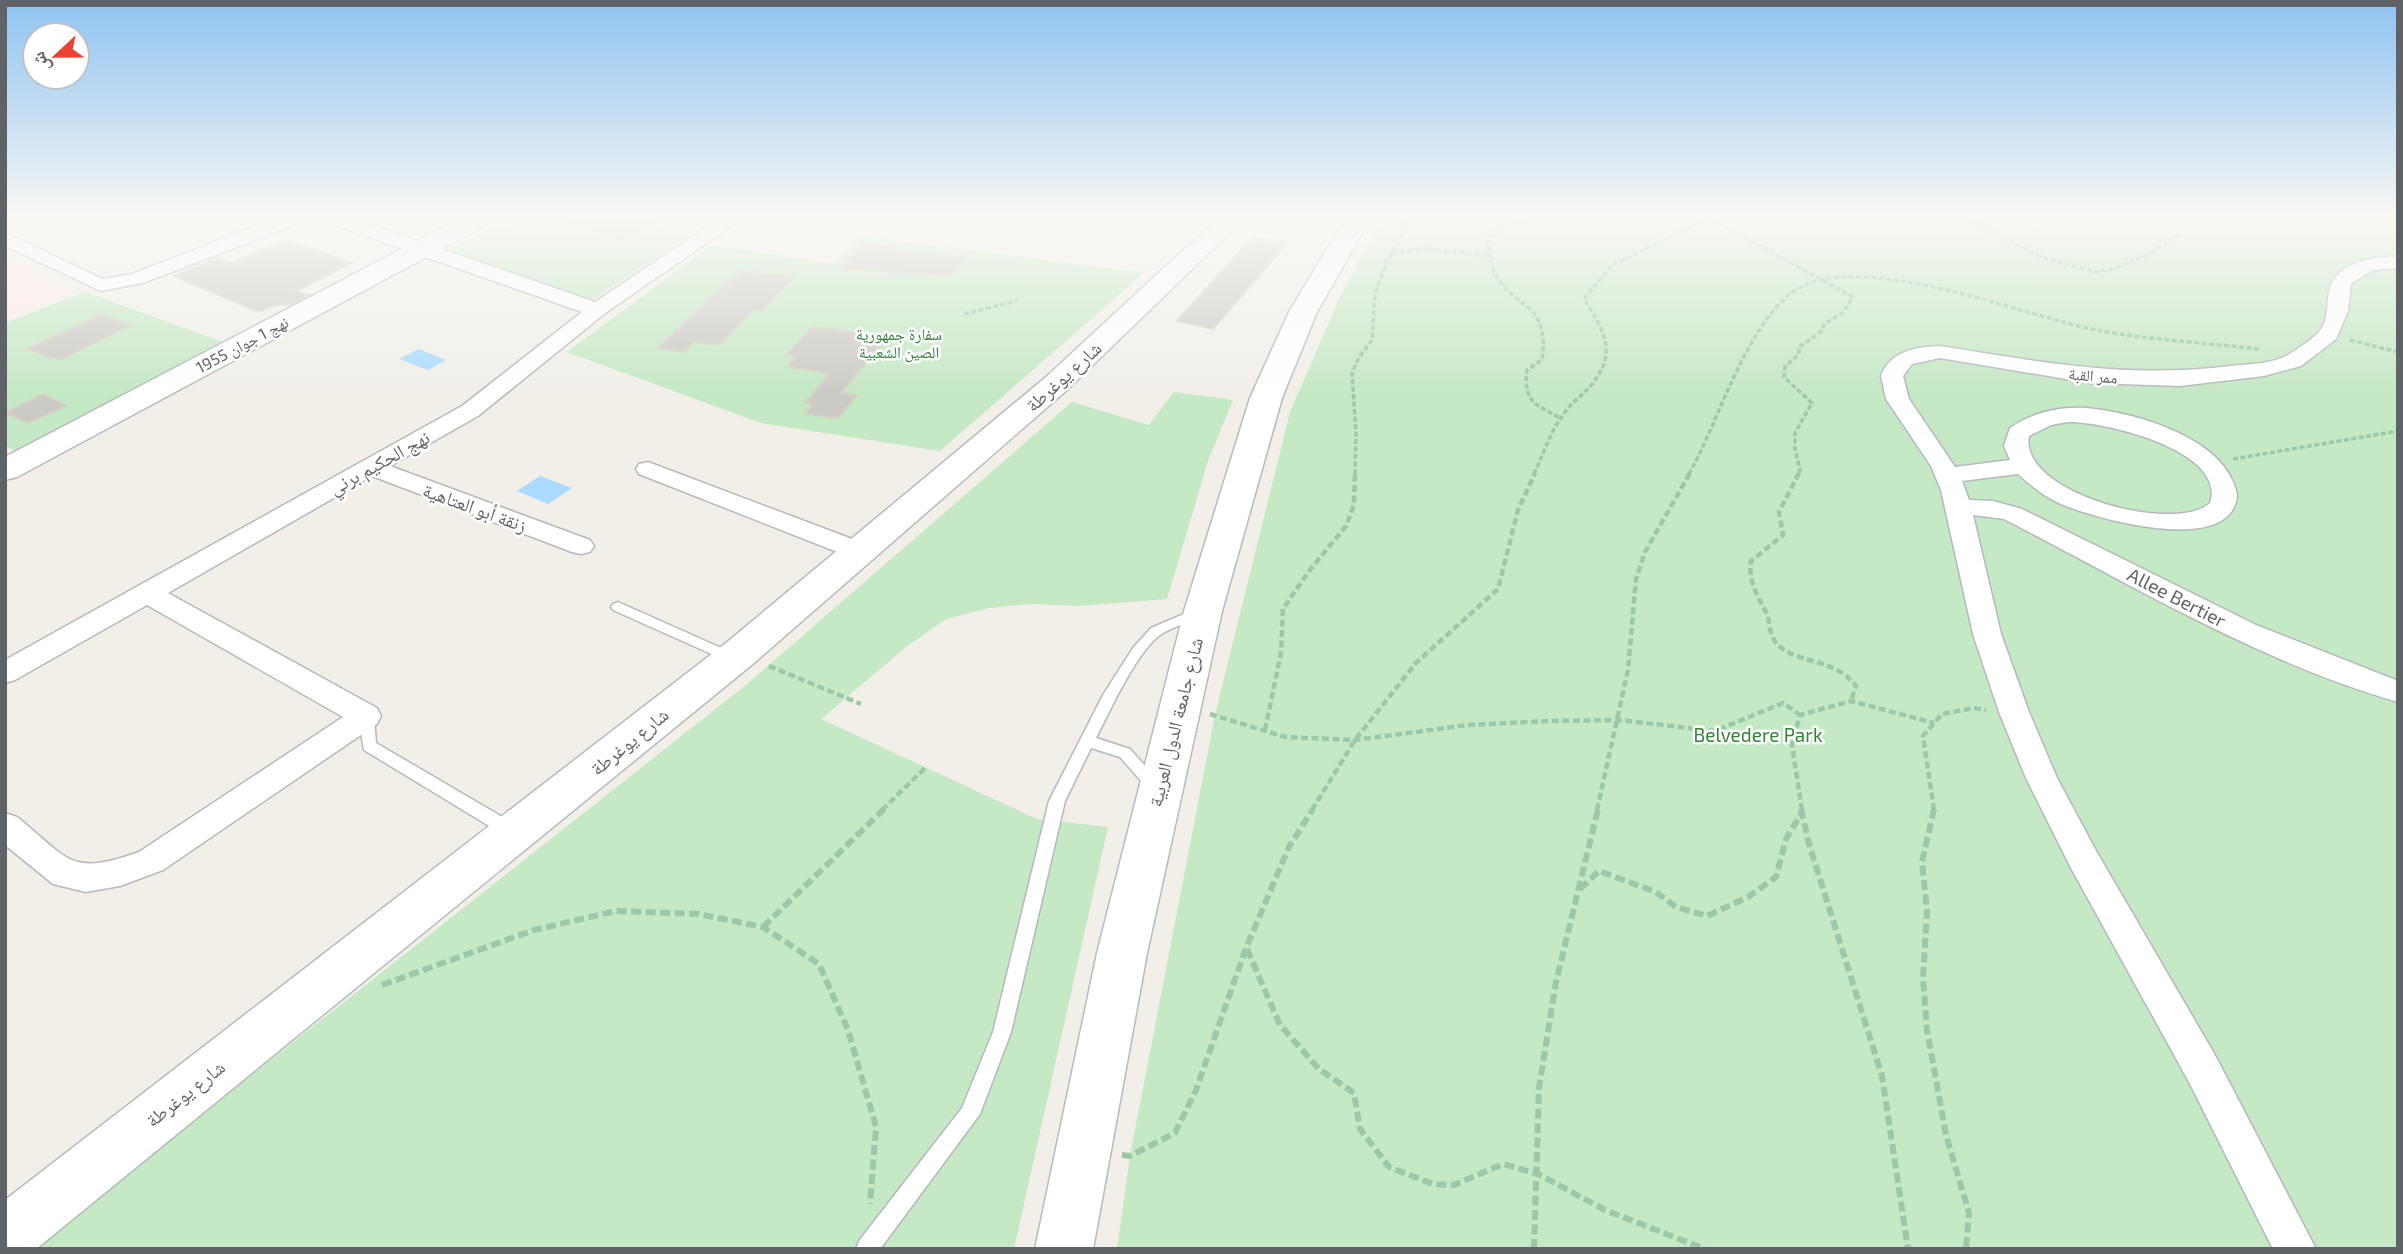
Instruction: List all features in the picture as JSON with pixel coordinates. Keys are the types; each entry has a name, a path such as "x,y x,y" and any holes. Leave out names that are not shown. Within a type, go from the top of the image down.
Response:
{"street":[{"path":"85,278 101,285 109,285 140,278"},
{"name":"نهج 1 جوان 1955","path":"5,470 366,278"},
{"path":"503,278 597,310"},
{"name":"نهج الحكيم برني","path":"5,673 470,411 597,310 645,278"},
{"name":"شارع يوغرطة","path":"5,1237 733,658 1058,383 1170,278"},
{"name":"شارع جامعة الدول العربية","path":"1064,1249 1082,1150 1159,789 1203,611 1266,398 1303,312 1323,278"},
{"path":"2329,335 2338,311 2338,296 2346,278"},
{"name":"ممر القبة","path":"2295,1249 2225,1107 2079,854 2014,714 1976,595 1948,475 1893,388 1892,375 1898,365 1918,353 1940,352 2043,370 2135,378 2180,379 2231,375 2293,361 2329,335"},
{"path":"2056,415 2086,415 2154,431 2184,446 2208,463 2221,479 2225,494 2220,507 2206,517 2175,523 2125,518 2093,509 2049,486 2024,466 2015,448 2018,433 2033,422 2056,415"},
{"path":"1948,475 2024,466"},
{"name":"زنقة أبو العتاهية","path":"369,467 581,546"},
{"path":"649,469 859,551"},
{"name":"Allee Bertier","path":"1958,509 1982,506 2013,514 2246,632 2398,692"},
{"path":"5,825 65,874 90,878 118,873 151,861 366,716 147,593"}],"lane":[{"path":"618,607 733,658"},
{"path":"867,1249 970,1114 1002,1032 1057,802 1110,695 1138,651 1156,631 1203,611"},
{"path":"366,716 369,746 514,832"},
{"path":"1088,741 1125,752 1159,789"}],"path":[{"path":"1265,730 1281,653 1283,609 1346,526 1354,505 1356,433 1352,373 1359,357 1373,340 1376,294 1382,278"},
{"path":"1500,278 1539,319 1547,340 1542,360 1527,370 1525,388 1535,404 1560,418"},
{"path":"1082,1150 1130,1156 1175,1133 1196,1090 1246,948 1289,847 1355,740 1416,663 1498,589 1518,510 1560,418 1571,402 1593,384 1608,357 1603,329 1584,299 1602,278"},
{"path":"1817,278 1843,289 1853,297 1850,306 1824,324 1822,331 1799,347 1799,355 1784,367 1784,377 1812,403 1811,412 1797,428 1795,458 1800,470 1779,512 1783,535 1751,561 1749,573 1758,600 1769,615 1769,628 1776,642 1792,655 1841,670 1856,686 1851,701"},
{"path":"1534,1249 1539,1088 1556,982 1619,720 1628,670 1636,579 1645,552 1694,465 1750,346 1773,310 1791,293 1822,280 1842,278"},
{"path":"1870,278 1905,281 2101,331 2198,344 2252,346 2293,361"},
{"path":"964,314 1017,301"},
{"path":"2329,335 2398,352"},
{"path":"2208,463 2398,430"},
{"path":"786,674 861,704"},
{"path":"1800,715 1851,701 1934,723"},
{"path":"1178,710 1215,715 1285,737 1355,740 1468,725 1619,720 1715,731 1783,703 1800,715"},
{"path":"1966,1249 1969,1213 1946,1135 1927,1030 1923,978 1927,911 1922,862 1935,805 1923,736 1942,714 1974,708 2014,714"},
{"path":"1800,715 1792,745 1802,813 1809,844 1882,1076 1908,1249"},
{"path":"763,927 925,768"},
{"path":"1579,890 1599,871 1656,892 1676,907 1707,916 1748,897 1776,877 1786,839 1802,813"},
{"path":"371,992 383,985 534,930 616,911 698,914 763,927 819,964 848,1030 876,1127 867,1249"},
{"path":"1246,948 1280,1025 1320,1069 1354,1093 1360,1129 1390,1167 1433,1184 1454,1185 1503,1164 1538,1174 1605,1210 1705,1249"}],"shaded area":[{"path":"5,278 50,278 78,291 5,318"}],"green space":[{"path":"524,278 627,278 588,300"},
{"name":"سفارة جمهورية الصين الشعبية","path":"668,278 1139,278 940,451 761,423 567,352"},
{"name":"Belvedere Park","path":"1350,278 2398,278 2398,1249 1117,1249 1130,1156 1215,715 1290,412"},
{"path":"85,292 228,344 20,453 5,446 5,323"},
{"path":"1174,392 1233,400 1208,461 1167,599 1079,606 1029,604 989,608 946,619 906,647 821,719 1037,819 1108,827 1014,1249 31,1249 746,685 1072,402 1149,425"}],"water":[{"path":"419,349 446,360 428,370 399,359"},
{"path":"540,476 572,488 548,504 517,491"}],"building":[{"path":"178,278 323,278 296,291 308,295 291,304 274,305 259,312"},
{"path":"734,278 794,278 761,311 753,310 719,345 694,342 684,352 657,348"},
{"path":"1216,278 1257,278 1213,329 1177,321"},
{"path":"100,315 132,325 60,360 27,349"},
{"path":"812,327 867,334 859,343 880,346 841,393 857,395 838,418 805,414 813,404 805,403 830,373 787,367 797,356 787,354"},
{"path":"43,394 67,406 28,423 5,413"}]}
